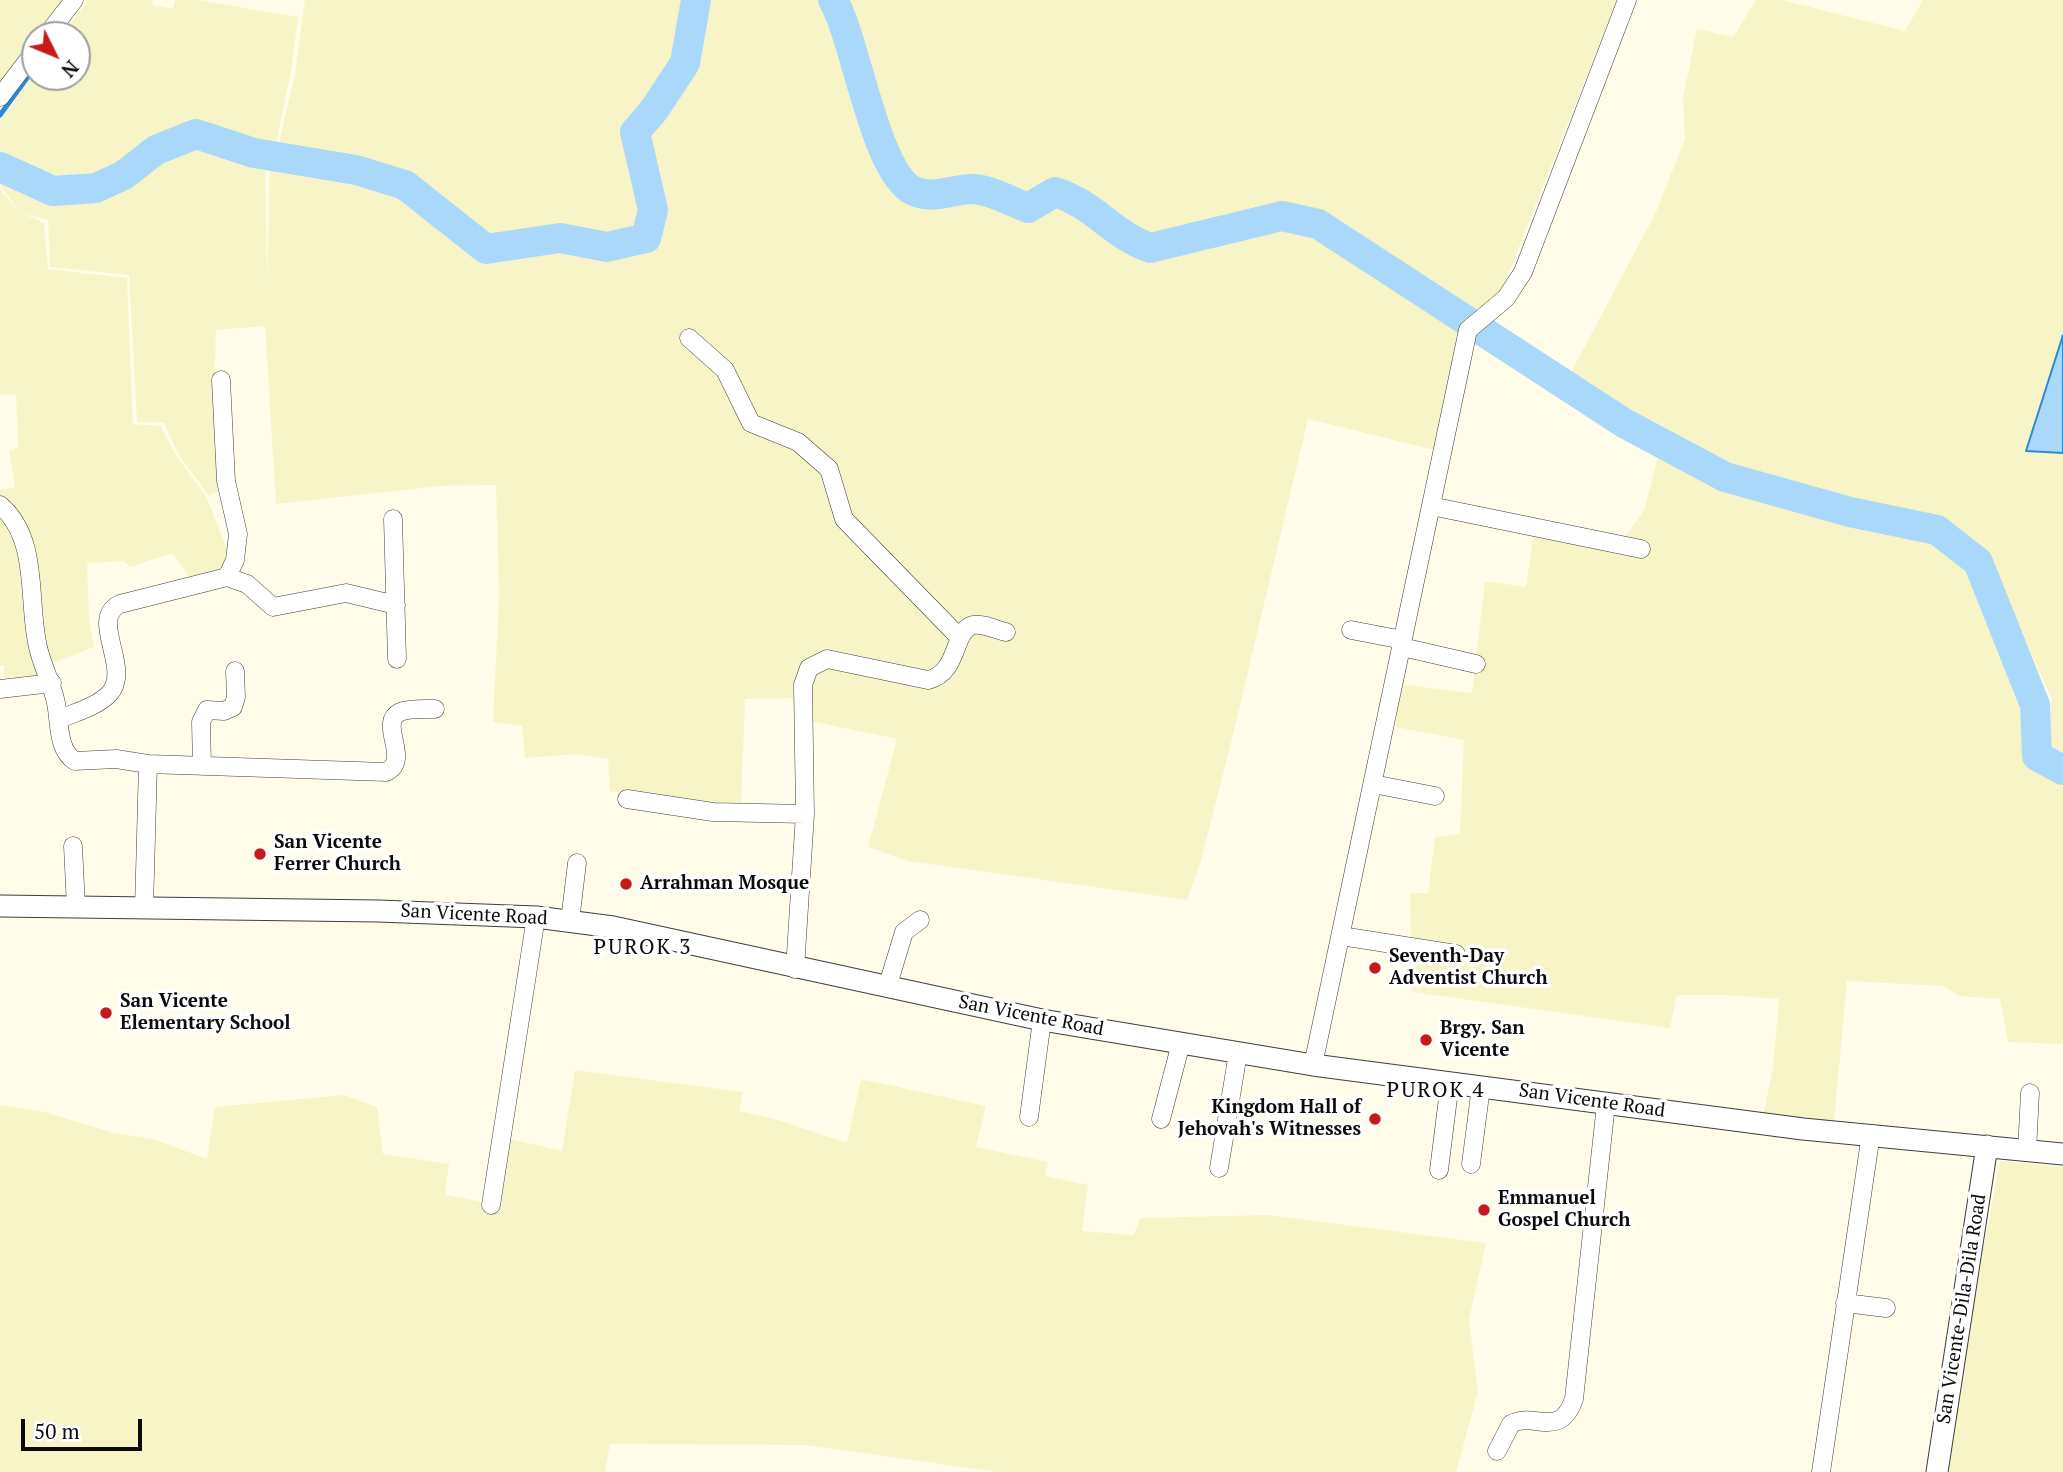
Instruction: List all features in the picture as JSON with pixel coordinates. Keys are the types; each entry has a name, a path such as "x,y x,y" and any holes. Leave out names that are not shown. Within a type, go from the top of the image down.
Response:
{"street":[{"path":"58,21 74,0"},
{"path":"1313,1065 1468,330 1506,298 1534,248 1628,0"},
{"path":"0,97 21,69"},
{"path":"689,338 725,370 751,423 798,442 829,469 844,519 960,638"},
{"path":"221,380 226,481 238,534 235,559 227,577"},
{"path":"0,505 13,519 28,557 38,647 52,683 64,750 75,761 116,759 148,764 386,772 392,769 397,758 392,729 395,717 401,712 435,709"},
{"path":"1431,506 1641,549"},
{"path":"393,519 397,659"},
{"path":"60,719 95,705 110,694 114,685 116,660 107,622 116,605 227,577 247,584 273,607 346,593 396,605"},
{"path":"795,969 805,814 803,685 809,668 827,659 928,680 941,675 953,662 960,638 968,628 976,625 1006,632"},
{"path":"1350,630 1476,664"},
{"path":"202,766 202,717 207,710 224,711 233,707 236,697 235,671"},
{"path":"0,689 52,683"},
{"path":"144,909 148,764"},
{"path":"1373,784 1435,796"},
{"path":"627,799 713,812 805,814"},
{"path":"74,846 76,907"},
{"path":"570,921 577,863"},
{"name":"San Vicente Road","path":"0,906 378,911 536,917 570,921 613,927 795,969 1042,1020 1313,1065 1606,1104 2063,1154"},
{"path":"491,1205 536,917"},
{"path":"887,988 904,932 920,920"},
{"path":"1341,936 1456,954"},
{"path":"1029,1117 1042,1020"},
{"path":"1161,1119 1181,1043"},
{"path":"1219,1168 1238,1053"},
{"path":"1439,1170 1450,1082"},
{"path":"1471,1164 1481,1087"},
{"path":"2027,1151 2029,1093"},
{"path":"1497,1451 1511,1424 1522,1420 1544,1424 1555,1422 1572,1407 1606,1104"},
{"path":"1821,1472 1871,1134"},
{"name":"San Vicente-Dila-Dila Road","path":"1937,1472 1987,1146"},
{"path":"1845,1303 1886,1308"}],"shaded area":[{"path":"0,0 68,0 52,21 21,21 21,61 0,89"},
{"path":"88,0 153,0 152,5 173,9 175,0 198,0 298,17 291,72 274,152 259,151 190,131 153,148 123,172 93,185 56,188 0,164 0,121 21,91 91,91 91,21 72,21"},
{"path":"305,0 689,0 679,60 630,132 641,235 608,243 560,234 488,243 463,227 413,185 386,173 339,161 277,151 295,73"},
{"path":"699,0 828,0 840,20 890,175 909,194 941,199 971,192 1028,211 1056,195 1078,203 1124,242 1151,251 1282,219 1317,227 1461,325 1434,450 1308,419 1233,735 1200,864 1187,900 908,861 868,847 897,739 806,720 799,698 745,699 741,805 695,805 610,791 608,759 578,754 525,758 522,726 493,722 499,596 496,485 441,486 276,504 265,326 216,330 214,396 225,488 209,496 178,454 164,423 137,422 129,275 50,267 48,220 24,214 44,223 48,269 127,278 133,424 161,426 175,454 207,498 231,559 224,579 195,586 173,553 130,567 124,561 87,563 89,617 94,647 49,665 30,577 0,503 0,490 15,487 9,451 18,447 16,394 0,395 0,190 20,213 0,185 0,176 50,195 87,196 116,186 160,153 196,138 265,160 267,276 270,159 403,190 486,253 558,242 606,251 647,241 658,209 641,133 689,64"},
{"path":"839,0 1617,0 1502,290 1471,315 1324,221 1285,209 1151,241 1135,237 1087,196 1057,184 1029,201 974,182 938,189 920,187 901,174 865,78 851,20"},
{"path":"1756,0 1782,0 1905,31 1923,0 2063,0 2063,755 2050,753 2051,697 1986,554 1943,523 1729,473 1568,378 1655,214 1685,139 1683,98 1697,29 1733,37"},
{"path":"1659,453 1726,486 1864,523 1935,536 1975,567 2030,706 2032,759 2063,776 2063,1044 2008,1042 2000,999 1959,996 1943,986 1847,981 1834,1122 1763,1115 1773,1067 1779,999 1677,995 1670,1028 1412,992 1410,893 1428,893 1435,837 1460,834 1464,740 1396,727 1398,684 1472,693 1485,581 1526,587 1534,531 1617,548 1644,511"},
{"path":"0,513 23,554 46,676 4,678 4,665 0,665"},
{"path":"575,1070 743,1092 739,1111 775,1119 847,1143 861,1079 986,1106 976,1147 1048,1162 1045,1176 1088,1185 1082,1231 1134,1235 1140,1218 1268,1215 1486,1243 1469,1320 1478,1392 1456,1472 996,1472 806,1445 610,1444 605,1472 0,1472 0,1105 45,1112 114,1133 153,1139 207,1159 215,1107 344,1095 377,1107 383,1154 449,1164 445,1195 488,1203 505,1138 562,1151"},
{"path":"2000,1161 2063,1167 2063,1472 1941,1472"}],"water":[{"path":"2063,335 2063,453 2026,451"}],"waterway":[{"path":"0,167 53,191 96,188 124,175 156,150 196,134 254,153 356,170 405,185 486,249 560,238 607,247 646,238 653,210 635,132 654,110 685,63 696,0"},
{"path":"833,0 888,159 900,180 914,191 928,194 979,190 1028,208 1055,192 1082,204 1124,235 1150,248 1282,216 1318,224 1624,423 1725,477 1850,512 1937,530 1978,562 2035,705 2037,756 2063,770"},
{"path":"0,115 21,86"}],"place":[{"name":"San Vicente Ferrer Church","path":"260,854"},
{"name":"Arrahman Mosque","path":"626,884"},
{"name":"Seventh-Day Adventist Church","path":"1375,968"},
{"name":"San Vicente Elementary School","path":"106,1013"},
{"name":"Brgy. San Vicente","path":"1426,1040"},
{"name":"Kingdom Hall of Jehovah's Witnesses","path":"1375,1119"},
{"name":"Emmanuel Gospel Church","path":"1484,1210"}],"district":[{"name":"PUROK 3","path":"643,948"},
{"name":"PUROK 4","path":"1436,1091"}]}
